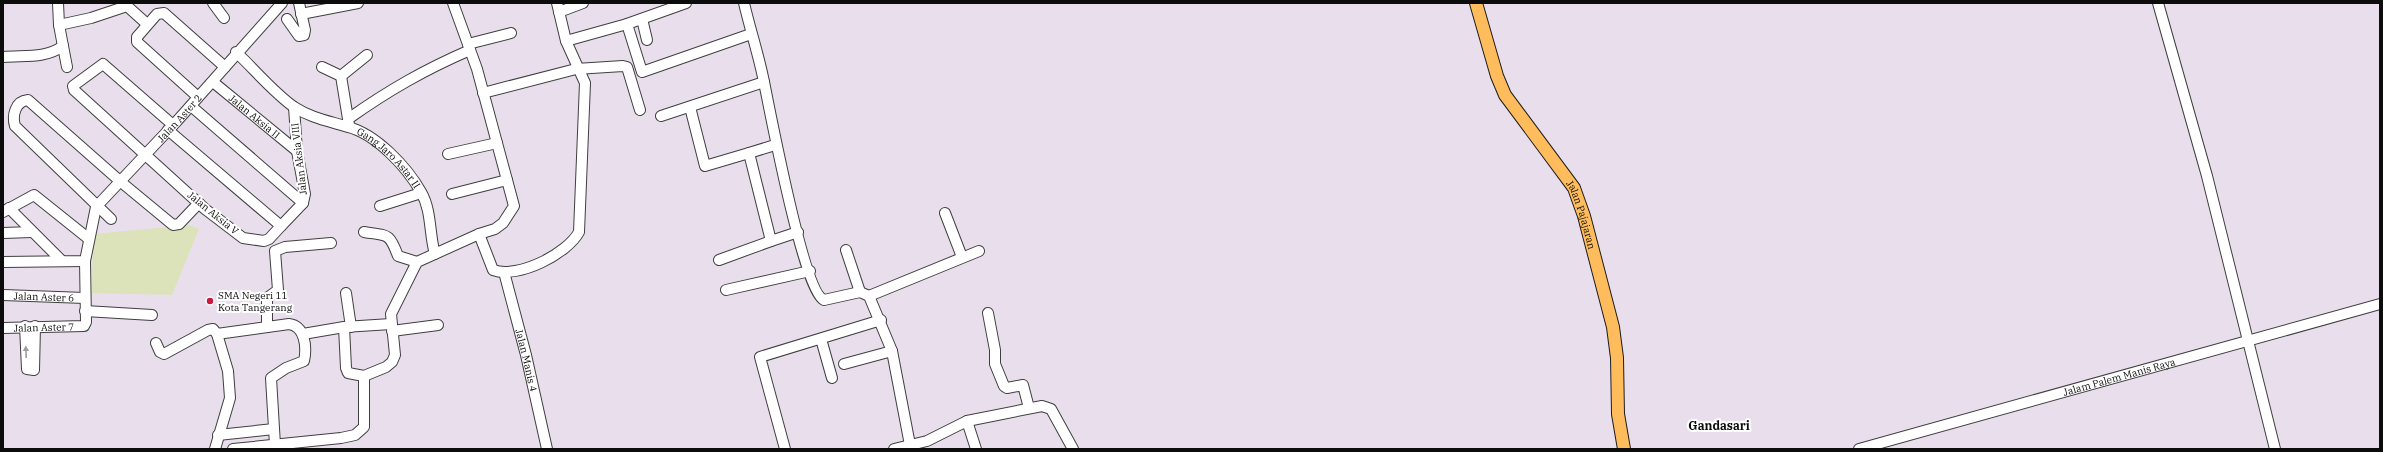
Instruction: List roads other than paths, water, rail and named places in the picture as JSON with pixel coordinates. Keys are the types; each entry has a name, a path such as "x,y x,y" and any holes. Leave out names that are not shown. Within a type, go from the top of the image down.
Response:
{"main road":[{"name":"Jalan Pajajaran","path":"1476,3 1497,76 1505,95 1574,188 1584,216 1613,327 1617,358 1618,406 1624,449"}],"street":[{"path":"58,3 59,25 67,67"},
{"name":"Jalan Aster 2","path":"96,207 171,128 198,96 213,82 236,52 282,3"},
{"path":"287,20 301,36 306,33 298,3"},
{"path":"301,14 358,3"},
{"path":"346,293 348,327 346,368 348,373 364,376 386,367 392,362 395,354 391,327 391,314 417,262 500,226 513,209 514,203 483,93 469,47 453,3"},
{"path":"479,234 493,270 504,272 517,271 542,262 570,245 579,232 585,83 574,70 558,8 581,3"},
{"path":"566,41 627,24 686,3"},
{"path":"744,3 764,82 775,145 798,232 818,295 824,300 865,294 979,251"},
{"path":"2158,3 2206,176 2274,449"},
{"path":"59,25 91,18 126,5 147,24"},
{"path":"198,96 137,42 137,37 147,24 157,14 164,13 225,66"},
{"path":"642,19 647,40"},
{"path":"627,24 642,72 751,34"},
{"path":"349,123 388,90 412,76 486,39 511,33"},
{"path":"3,57 42,55 56,51 63,46"},
{"name":"Gang Jaro Astar II","path":"236,52 294,106 321,121 349,123 377,140 421,193 428,209 435,254"},
{"path":"341,76 367,56"},
{"name":"Jalan Aksia V","path":"171,128 106,65 103,64 87,74 73,88 199,203 243,238 264,241 269,239 279,225"},
{"path":"322,67 341,76"},
{"path":"483,93 574,70 627,67 640,110"},
{"path":"341,76 349,123"},
{"name":"Jalan Aksia II","path":"213,82 297,151"},
{"path":"661,116 764,82"},
{"path":"111,219 96,207 14,126 17,105 22,100 28,100 121,182 173,225 179,224 199,203"},
{"path":"191,106 303,203"},
{"name":"Jalan Aksia VIII","path":"279,225 303,203 305,194 297,151 294,106"},
{"path":"690,107 704,166 775,145"},
{"path":"171,128 279,225"},
{"path":"448,154 497,143"},
{"path":"749,153 771,241"},
{"path":"452,194 507,180"},
{"path":"380,206 421,193"},
{"path":"62,261 32,232 6,210 34,195 90,239"},
{"path":"96,207 85,261 85,311 152,315"},
{"path":"945,213 962,257"},
{"path":"3,233 32,232"},
{"path":"364,232 390,238 398,256 417,262"},
{"path":"719,260 798,232"},
{"path":"267,327 268,298 278,290 275,251 285,247 331,244"},
{"path":"846,250 865,294 881,320 892,351 910,445"},
{"path":"3,262 85,261"},
{"path":"726,290 810,271"},
{"name":"Jalan Manis 4","path":"504,272 526,355 547,449"},
{"name":"Jalan Aster 6","path":"3,295 85,298"},
{"name":"Jalam Palem Manis Raya","path":"1859,449 2380,304"},
{"name":"Jalan Aster 7","path":"3,328 30,326 84,326 86,322 85,311"},
{"path":"988,313 996,354 995,364 1004,386 1007,388 1023,386 1029,408"},
{"path":"785,449 760,358 881,320"},
{"path":"217,334 292,324 297,326 303,334 304,361 286,368 271,378 275,445"},
{"path":"303,334 348,327 438,325"},
{"path":"156,343 160,352 164,354 208,330 213,329 217,334 228,371 230,392 229,405 218,435 215,449"},
{"path":"821,339 832,378"},
{"path":"844,364 892,351"},
{"path":"233,449 341,438 361,431 364,428 366,420 364,376"},
{"path":"894,449 910,445 928,445 967,421 1042,406 1051,409 1072,449"},
{"path":"967,421 976,449"},
{"path":"218,435 274,429"}],"place":[{"name":"SMA Negeri 11 Kota Tangerang","path":"210,301"}],"district":[{"name":"Gandasari","path":"1719,425"}]}
